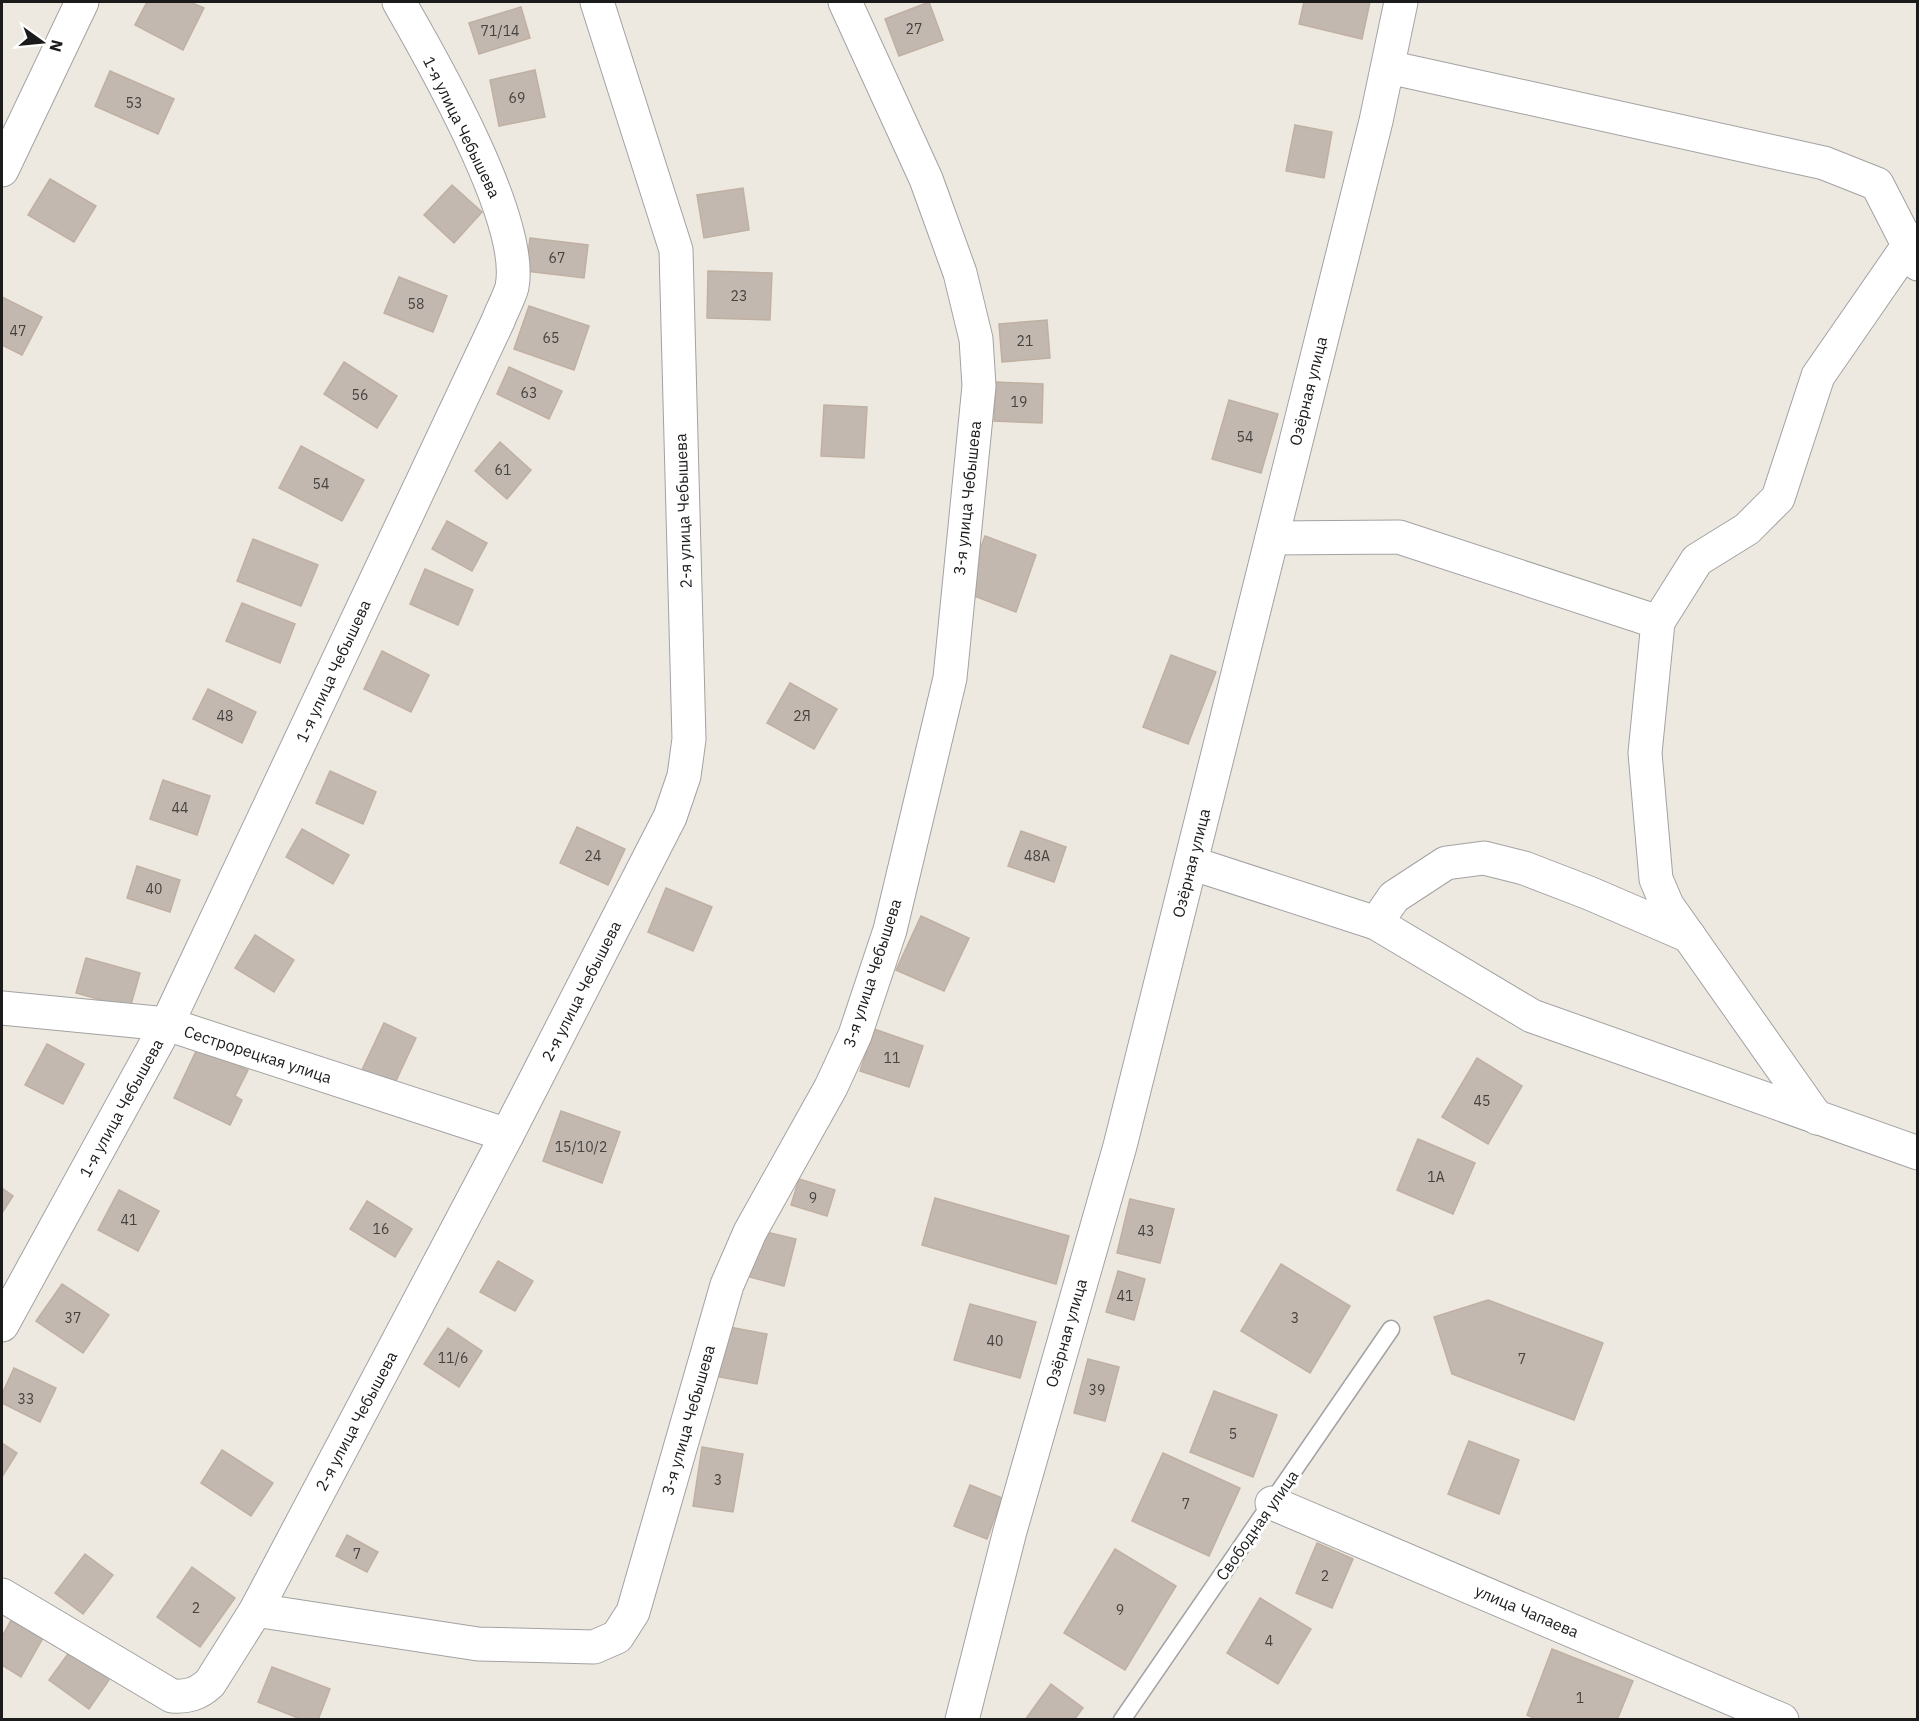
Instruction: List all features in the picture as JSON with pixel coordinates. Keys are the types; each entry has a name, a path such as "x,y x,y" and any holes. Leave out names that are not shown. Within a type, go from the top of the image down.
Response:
{"street":[{"path":"2,170 82,2"},
{"name":"1-я улица Чебышева","path":"2,1325 167,1024 498,321 512,286 511,243 497,195 399,2"},
{"name":"2-я улица Чебышева","path":"2,1594 172,1696 182,1697 201,1691 210,1683 256,1610 507,1135 670,817 684,776 689,739 676,250 597,2"},
{"name":"3-я улица Чебышева","path":"256,1610 478,1644 594,1647 617,1638 633,1612 727,1285 750,1232 831,1087 855,1035 890,930 950,678 979,386 976,339 960,273 926,179 845,2"},
{"name":"Озёрная улица","path":"962,1719 1010,1531 1120,1146 1388,67 1401,2"},
{"path":"1388,67 1824,163 1877,184 1914,250 1818,376 1778,498 1748,529 1697,560 1658,622 1645,753 1656,879 1667,905 1817,1118"},
{"path":"1272,538 1399,537 1658,622"},
{"path":"1376,923 1394,897 1446,863 1484,858 1524,868 1567,884 1689,936"},
{"path":"1191,863 1376,923 1532,1016 1917,1153"},
{"name":"Сестрорецкая улица","path":"2,1008 167,1024 507,1135"},
{"name":"улица Чапаева","path":"1272,1503 1782,1719"}],"lane":[{"name":"Свободная улица","path":"1122,1719 1391,1329"}],"building":[{"path":"147,2 190,2 204,8 183,50 135,25"},
{"path":"929,2 943,40 899,56 885,19"},
{"path":"1304,2 1370,2 1362,39 1299,24"},
{"path":"521,7 530,38 479,54 469,23"},
{"path":"535,70 545,117 499,126 490,80"},
{"path":"110,71 174,99 158,134 95,106"},
{"path":"1295,125 1332,132 1324,178 1286,171"},
{"path":"50,179 96,206 74,242 28,215"},
{"path":"452,185 482,212 454,243 424,215"},
{"path":"743,188 749,230 704,238 697,195"},
{"path":"530,238 588,245 584,278 526,271"},
{"path":"708,271 772,273 770,320 707,318"},
{"path":"399,277 447,296 433,332 384,313"},
{"path":"2,297 42,317 22,355 2,345"},
{"path":"529,306 589,326 574,370 514,349"},
{"path":"1047,320 1050,358 1002,362 999,324"},
{"path":"344,362 397,396 377,428 324,394"},
{"path":"509,367 562,391 549,419 497,394"},
{"path":"996,382 1043,384 1042,423 994,421"},
{"path":"1229,400 1278,414 1261,473 1212,459"},
{"path":"824,405 867,407 864,458 821,456"},
{"path":"500,442 531,470 507,499 475,471"},
{"path":"301,446 364,480 342,521 279,488"},
{"path":"447,521 487,543 472,571 432,549"},
{"path":"985,536 1036,555 1016,612 964,592"},
{"path":"253,539 318,565 301,606 237,581"},
{"path":"425,569 473,590 458,625 410,604"},
{"path":"242,603 295,624 280,663 226,641"},
{"path":"382,651 429,675 411,712 364,689"},
{"path":"1171,655 1216,672 1188,744 1143,727"},
{"path":"790,683 837,709 814,749 767,723"},
{"path":"208,689 256,712 242,743 193,719"},
{"path":"330,771 376,792 363,824 316,803"},
{"path":"163,780 210,796 197,835 150,819"},
{"path":"577,827 625,849 608,885 560,863"},
{"path":"302,829 349,855 333,884 286,857"},
{"path":"1021,831 1066,847 1054,882 1008,866"},
{"path":"137,866 180,880 170,912 127,898"},
{"path":"666,888 712,907 693,951 648,932"},
{"path":"921,916 969,938 944,991 896,970"},
{"path":"255,935 294,960 274,992 235,968"},
{"path":"86,958 140,973 130,1008 76,993"},
{"path":"384,1023 416,1038 394,1085 362,1070"},
{"path":"874,1029 923,1046 909,1087 860,1071"},
{"path":"47,1044 84,1064 63,1104 25,1085"},
{"path":"198,1047 248,1070 235,1096 242,1100 230,1125 174,1098"},
{"path":"1477,1058 1522,1086 1488,1144 1442,1117"},
{"path":"561,1111 620,1132 602,1183 543,1161"},
{"path":"1418,1139 1475,1163 1453,1214 1397,1190"},
{"path":"799,1179 835,1190 827,1216 791,1205"},
{"path":"2,1188 13,1196 2,1213"},
{"path":"119,1190 159,1211 138,1251 98,1230"},
{"path":"935,1198 1069,1236 1056,1284 922,1245"},
{"path":"1130,1199 1174,1209 1160,1263 1117,1253"},
{"path":"367,1201 412,1229 395,1257 350,1229"},
{"path":"758,1230 796,1239 784,1286 746,1276"},
{"path":"498,1261 533,1281 515,1311 480,1292"},
{"path":"1281,1264 1350,1306 1310,1373 1241,1331"},
{"path":"1118,1271 1145,1279 1134,1320 1106,1312"},
{"path":"62,1284 109,1315 83,1353 36,1321"},
{"path":"1488,1300 1603,1343 1574,1420 1452,1374 1434,1317"},
{"path":"970,1304 1036,1322 1020,1378 954,1360"},
{"path":"724,1326 767,1334 757,1384 714,1376"},
{"path":"448,1328 482,1351 459,1387 424,1364"},
{"path":"1088,1359 1119,1367 1105,1421 1074,1413"},
{"path":"14,1368 56,1388 40,1422 2,1403 2,1394"},
{"path":"1214,1391 1277,1415 1253,1477 1190,1452"},
{"path":"1469,1441 1519,1460 1499,1514 1448,1494"},
{"path":"2,1443 17,1453 2,1477"},
{"path":"702,1447 743,1454 733,1512 693,1506"},
{"path":"222,1450 273,1483 251,1516 201,1483"},
{"path":"1163,1453 1240,1488 1209,1556 1132,1521"},
{"path":"970,1485 1002,1498 987,1539 954,1526"},
{"path":"347,1535 378,1552 367,1572 336,1556"},
{"path":"1317,1543 1353,1559 1332,1608 1296,1593"},
{"path":"1115,1549 1176,1586 1125,1670 1064,1633"},
{"path":"85,1554 113,1575 83,1614 55,1593"},
{"path":"192,1567 235,1598 200,1647 157,1617"},
{"path":"1260,1598 1311,1629 1278,1684 1227,1653"},
{"path":"11,1620 43,1638 21,1677 2,1665 2,1637"},
{"path":"1552,1649 1633,1681 1617,1720 1538,1720 1527,1715"},
{"path":"70,1651 109,1680 89,1709 49,1680"},
{"path":"272,1667 330,1689 318,1720 303,1720 258,1702"},
{"path":"1051,1684 1083,1708 1074,1720 1025,1720"}]}
